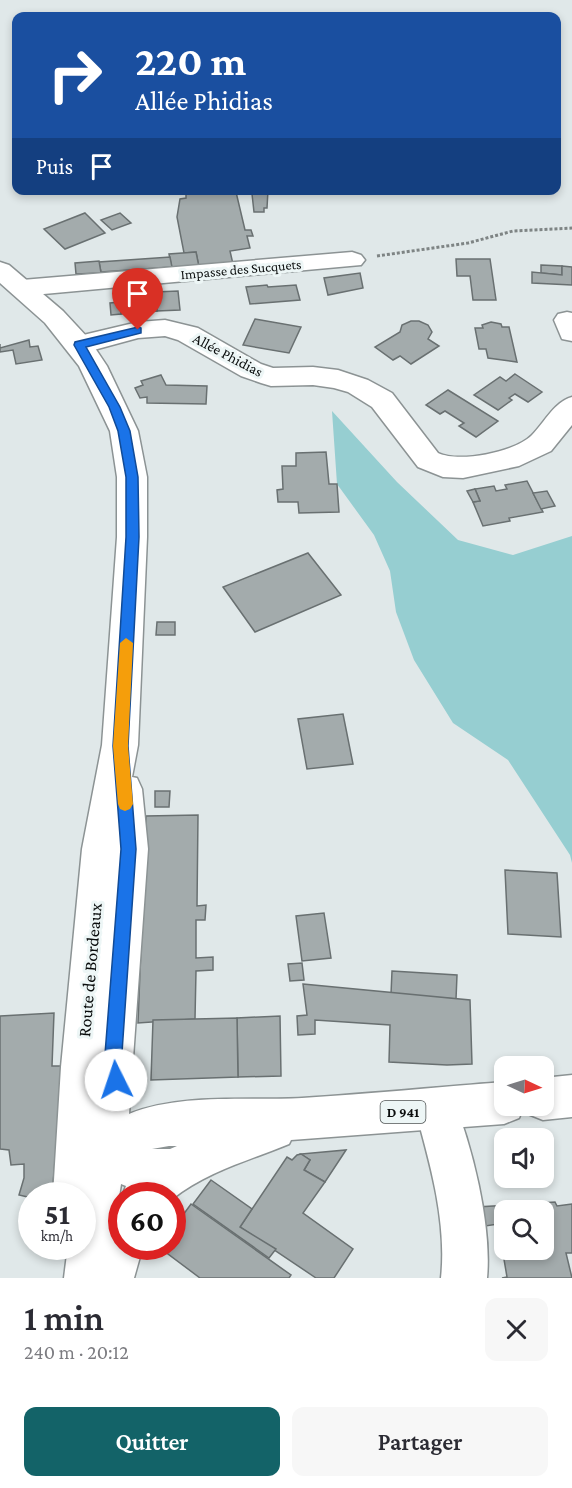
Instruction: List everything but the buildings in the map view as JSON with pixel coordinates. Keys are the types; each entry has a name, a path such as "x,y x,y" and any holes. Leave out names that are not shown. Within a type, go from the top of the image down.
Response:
{"main road":[{"name":"Impasse des Sucquets","path":"11,279 352,260"},
{"name":"Route de Bordeaux","path":"11,279 79,345 114,407 124,431 132,477 132,537 120,746 101,849 82,1067 76,1182"},
{"name":"Allée Phidias","path":"79,345 138,330 165,328 188,334 251,370 271,377 313,376 338,379 358,386 382,400 428,460 442,467 463,468 519,456 541,444 572,406"},
{"name":"Route de Bordeaux","path":"87,1278 104,1152 129,849 120,746"},
{"path":"120,746 96,1112 104,1152 136,1169 154,1172 158,1182"},
{"path":"112,1067 119,1093 131,1110 146,1122 169,1125"},
{"path":"554,1098 572,1096"},
{"name":"D 941","path":"84,1182 104,1152 144,1130 169,1125 228,1120 301,1119 494,1103"},
{"path":"436,1109 462,1228 467,1267 464,1278"},
{"name":"D 941","path":"160,1182 204,1153 301,1119"},
{"path":"70,1278 71,1260"},
{"path":"111,1278 117,1260"}],"path":[{"path":"352,260 468,243 513,231 572,228"}],"shaded area":[{"path":"332,411 397,482 458,540 513,555 572,536 572,863 570,855 508,760 453,723 414,660 396,612 390,571 374,535 337,484"}],"slow traffic":[{"path":"125,804 120,746 126,643"}],"route":[{"path":"116,1080 112,1067 129,849 120,746 132,537 132,477 124,431 104,386 79,345 138,330"}]}
